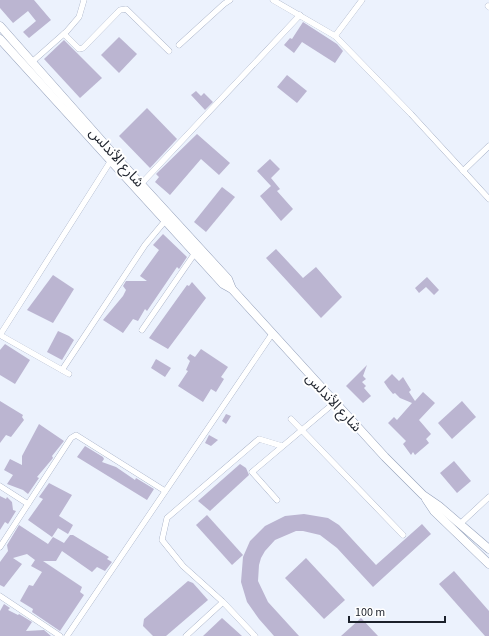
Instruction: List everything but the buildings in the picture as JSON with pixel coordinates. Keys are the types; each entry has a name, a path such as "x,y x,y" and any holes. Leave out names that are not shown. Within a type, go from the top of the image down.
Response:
{"main road":[{"name":"شارع الأندلس","path":"0,26 15,49 110,162 223,284 232,289 334,403 385,457 423,494 489,549"},
{"name":"شارع الأندلس","path":"0,39 32,62 228,279 232,289"},
{"name":"شارع الأندلس","path":"423,494 434,511 488,562"}],"street":[{"path":"32,62 64,34 79,17 84,0"},
{"path":"179,45 230,0"},
{"path":"273,0 335,36 411,114 488,197"},
{"path":"335,36 362,0"},
{"path":"64,34 79,49 83,48 120,10 126,9 169,51"},
{"path":"141,184 300,15"},
{"path":"463,171 489,146"},
{"path":"69,374 0,335 110,162"},
{"path":"62,370 146,245 165,221"},
{"path":"142,330 194,252"},
{"path":"67,636 272,334"},
{"path":"277,500 252,472 334,403"},
{"path":"291,419 403,534"},
{"path":"0,547 71,438 76,435 164,491"},
{"path":"255,636 222,602 183,566 162,540 167,518 259,439 282,446"},
{"path":"0,486 28,504"},
{"path":"460,524 489,497"},
{"path":"0,596 60,636"},
{"path":"186,636 222,602"}]}
